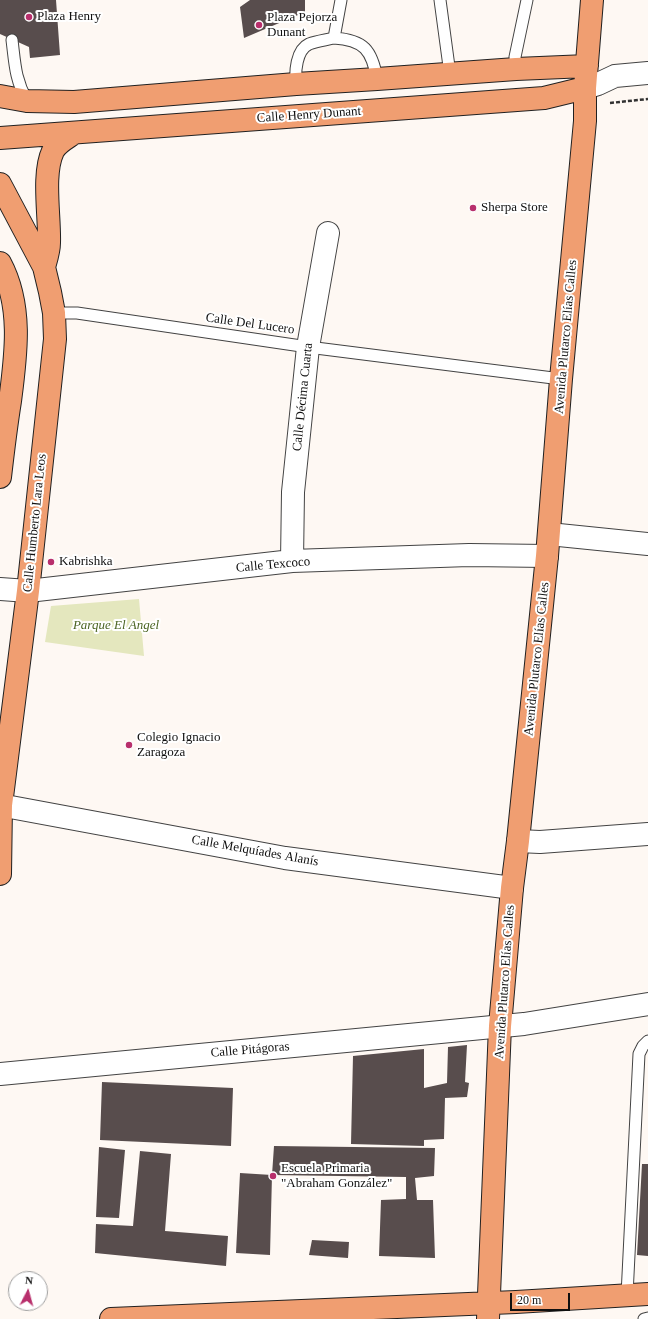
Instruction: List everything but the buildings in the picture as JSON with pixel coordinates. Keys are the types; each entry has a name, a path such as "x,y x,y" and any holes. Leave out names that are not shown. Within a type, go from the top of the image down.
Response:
{"main road":[{"name":"Avenida Plutarco Elías Calles","path":"488,1311 500,1026 512,888 549,534 585,121 586,77 592,0"},
{"name":"Calle Henry Dunant","path":"0,96 27,101 74,102 296,84 378,80 516,69 586,77"},
{"name":"Calle Henry Dunant","path":"0,138 544,98 586,77"},
{"path":"44,267 49,245 47,184 50,160 53,150 74,133"},
{"name":"Calle Humberto Lara Leos","path":"0,184 44,267 54,313 55,339 28,591 0,805 0,874"},
{"path":"0,263 11,291 16,314 16,356 0,477"},
{"path":"111,1319 488,1311 638,1295"}],"street":[{"name":"Calle Henry Dunant","path":"586,77 598,84 615,76 648,73"},
{"name":"Calle Décima Cuarta","path":"292,561 294,485 308,347 328,233"},
{"path":"549,534 648,544"},
{"name":"Calle Texcoco","path":"0,589 28,591 292,561 469,555 547,556"},
{"name":"Calle Melquíades Alanís","path":"0,805 285,858 512,888"},
{"path":"518,841 540,842 648,834"},
{"name":"Calle Pitágoras","path":"0,1074 524,1024 648,1004"}],"lane":[{"path":"334,38 341,0"},
{"path":"440,0 450,74"},
{"path":"516,69 515,56 527,0"},
{"path":"296,84 295,70 300,55 308,44 334,38 348,39 360,43 367,51 375,65 378,80"},
{"path":"12,40 16,75 19,87 27,101"},
{"name":"Calle Del Lucero","path":"54,313 77,313 308,347 562,379"},
{"path":"638,1295 639,1054 643,1046 648,1041"},
{"path":"644,1319 648,1318"}],"green space":[{"name":"Parque El Angel","path":"139,599 144,656 45,642 51,606"}],"place":[{"name":"Plaza Henry","path":"29,17"},
{"name":"Plaza Pejorza Dunant","path":"259,25"},
{"name":"Sherpa Store","path":"473,208"},
{"name":"Kabrishka","path":"51,562"},
{"name":"Colegio Ignacio Zaragoza","path":"129,745"},
{"name":"Escuela Primaria \"Abraham González\"","path":"273,1176"}]}
